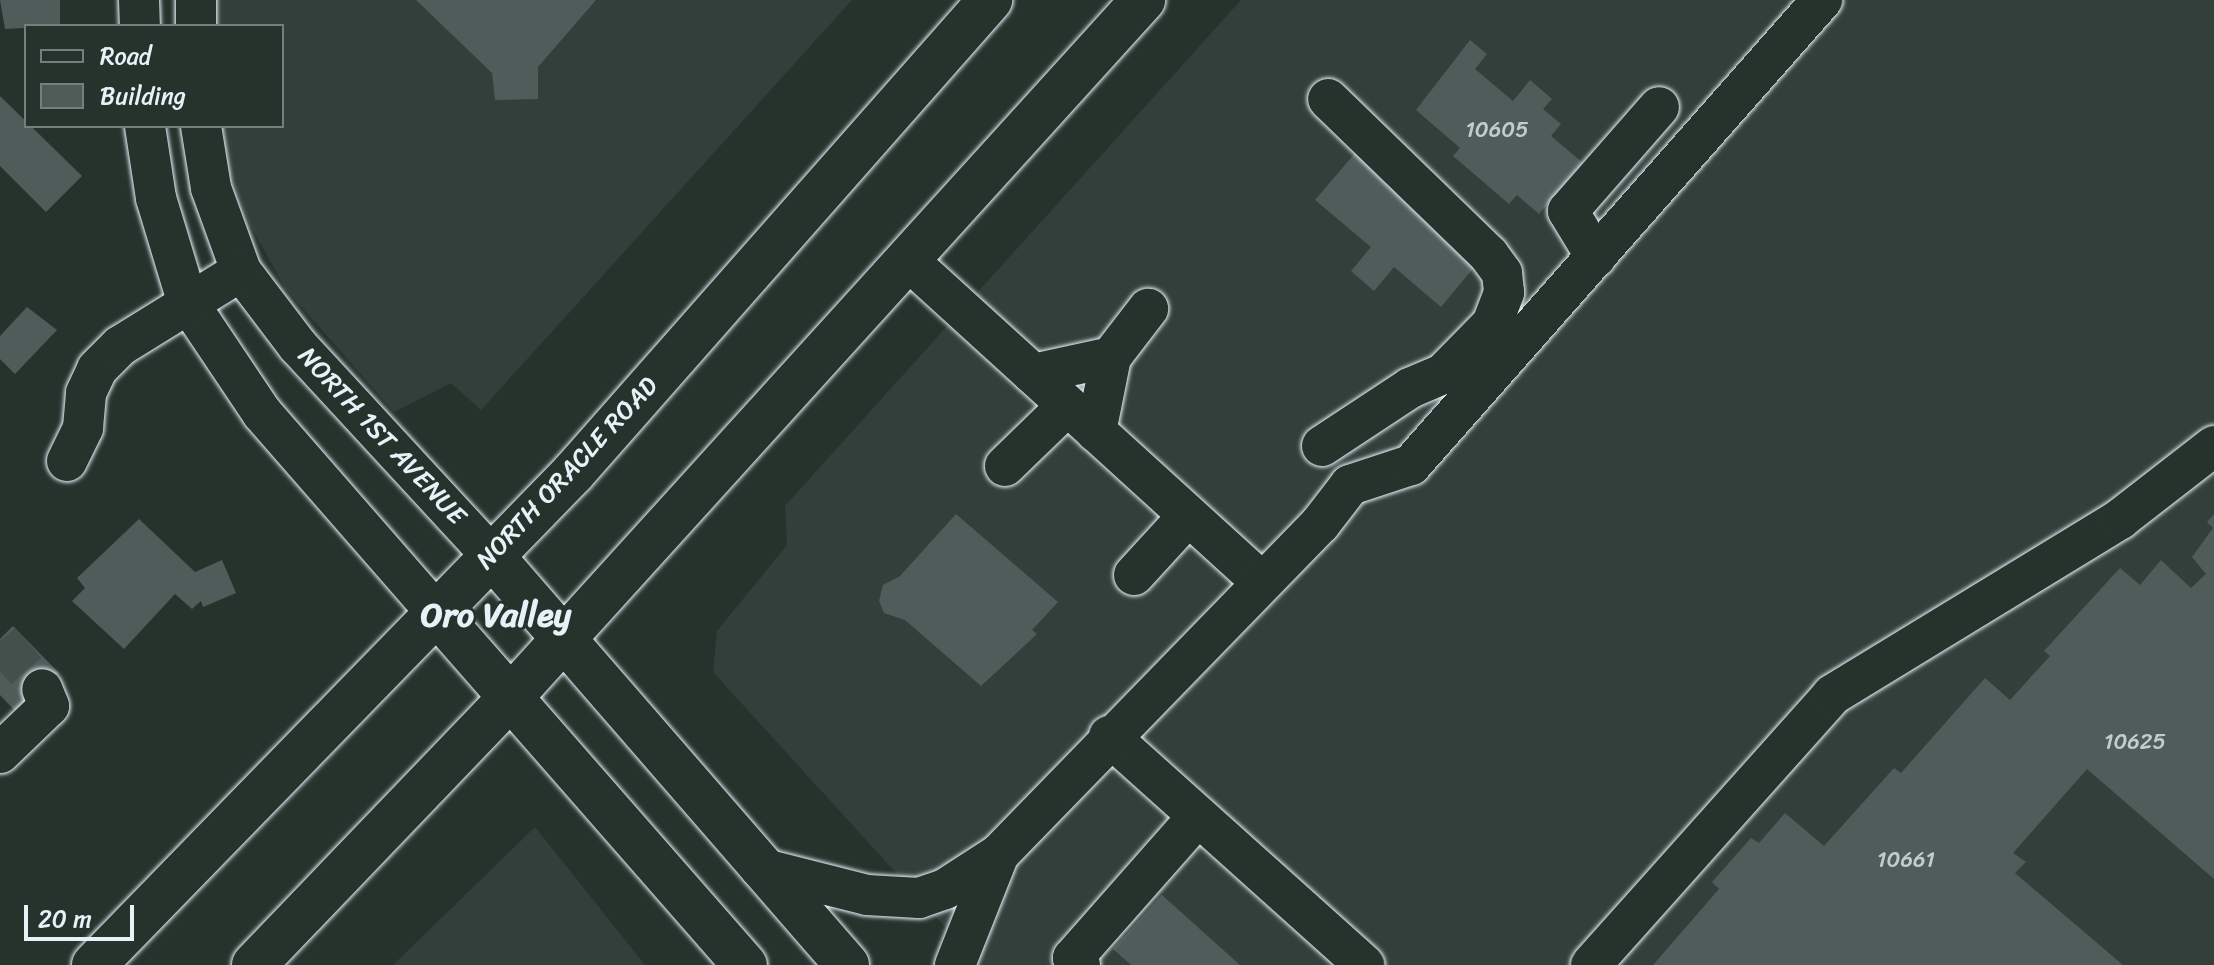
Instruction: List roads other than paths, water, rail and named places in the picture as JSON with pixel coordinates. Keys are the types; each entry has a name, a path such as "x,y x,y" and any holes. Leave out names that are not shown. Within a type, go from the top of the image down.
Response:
{"main road":[{"name":"NORTH ORACLE ROAD","path":"94,965 434,610 573,473 990,0"},
{"path":"254,965 509,699 910,262 1143,0"},
{"name":"NORTH 1ST AVENUE","path":"491,555 847,965"},
{"path":"434,610 745,965"}],"street":[{"path":"139,0 140,24"},
{"path":"196,0 196,24"},
{"path":"760,868 867,895 919,898 945,889 999,854 1259,580 1320,524 1350,485 1411,465 1822,0"},
{"path":"1322,446 1410,388 1443,374 1492,324 1504,292 1502,273 1489,255 1328,99"},
{"path":"1596,257 1568,211 1659,107"},
{"path":"145,128 156,198 187,301 262,413 434,610"},
{"name":"NORTH 1ST AVENUE","path":"201,128 211,188 241,271 298,346 491,555"},
{"path":"910,262 1259,580"},
{"path":"67,461 83,428 86,393 97,369 120,346 187,301 241,271"},
{"path":"1096,432 1111,357 1148,309"},
{"path":"1033,374 1111,357"},
{"path":"1005,466 1067,406"},
{"path":"1591,965 1832,695 2120,519 2214,446"},
{"path":"1134,575 1188,516"},
{"path":"0,753 49,706 42,689"},
{"path":"1109,736 1364,965"},
{"path":"1080,965 1073,958 1198,816"},
{"path":"955,965 999,854"}],"tunnel":[{"path":"0,641 42,689"}],"district":[{"name":"Oro Valley","path":"496,616"}]}
